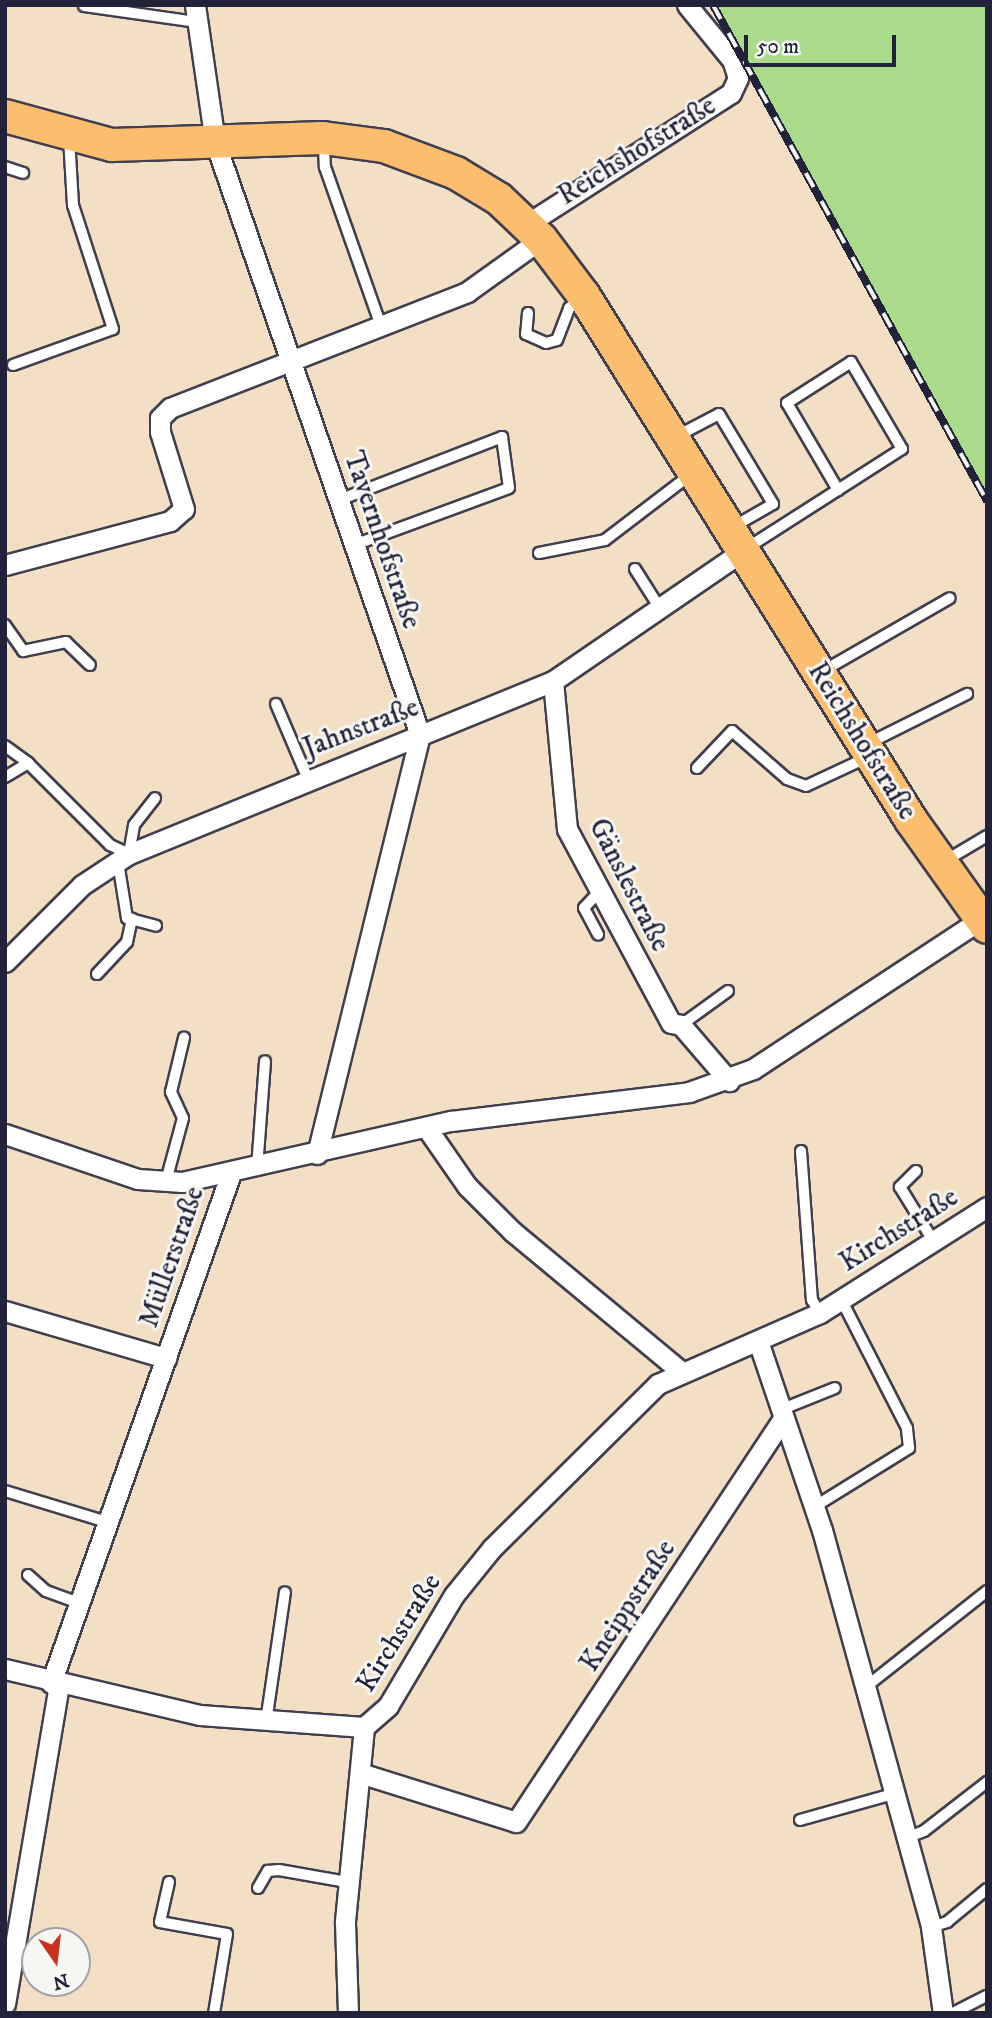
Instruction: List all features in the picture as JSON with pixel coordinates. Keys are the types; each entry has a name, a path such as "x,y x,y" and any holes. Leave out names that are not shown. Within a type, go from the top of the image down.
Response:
{"main road":[{"name":"Reichshofstraße","path":"5,116 69,136 150,146 323,138 417,156 499,199 534,232 584,296 868,750 941,863 985,921"}],"street":[{"name":"Reichshofstraße","path":"534,232 731,93 738,78 732,60 687,5"},
{"name":"Tavernhofstraße","path":"196,14 215,142 420,735"},
{"path":"5,565 170,521 184,509 182,492 160,418 170,408 291,362 488,281 534,232"},
{"name":"Jahnstraße","path":"5,962 68,898 123,858 308,779 554,681 662,611 736,540"},
{"name":"Gänslestraße","path":"554,681 567,829 597,894 671,1023 681,1025 729,1081"},
{"path":"317,1154 420,735"},
{"path":"5,1134 166,1182 257,1168 426,1127 689,1092 729,1081 985,921"},
{"path":"426,1127 467,1186 513,1232 678,1370"},
{"name":"Müllerstraße","path":"5,2004 10,1943 55,1684 79,1603 230,1173"},
{"name":"Kirchstraße","path":"5,1669 55,1684 161,1709 266,1722 364,1727 388,1706 454,1595 492,1548 605,1431 678,1370 758,1340 816,1306 841,1299 987,1207"},
{"name":"Müllerstraße","path":"5,1311 166,1359"},
{"path":"758,1340 814,1507 931,1927 943,2013"},
{"name":"Kneippstraße","path":"363,1774 516,1822 782,1414"},
{"path":"348,2013 347,1882 363,1774 364,1727"}],"lane":[{"path":"84,6 196,14"},
{"path":"13,365 113,329 74,205 69,136"},
{"path":"323,138 325,167 381,326"},
{"path":"5,167 23,173"},
{"path":"528,313 531,340 558,340 569,308 584,296"},
{"path":"736,540 838,490 902,449 851,362 787,403 838,490"},
{"path":"673,438 719,414 773,504 736,540"},
{"path":"339,500 502,437 509,488 354,545"},
{"path":"539,553 605,540 694,472"},
{"path":"635,569 662,611"},
{"path":"820,673 950,598"},
{"path":"5,625 23,650 66,642 90,665"},
{"path":"697,768 732,732 787,779 806,786 967,694"},
{"path":"275,704 308,779"},
{"path":"5,746 28,763 123,858"},
{"path":"5,777 28,763"},
{"path":"155,798 134,825 123,858 127,918 156,926"},
{"path":"941,863 987,836"},
{"path":"597,894 584,908 598,934"},
{"path":"97,974 127,942 132,919"},
{"path":"681,1025 728,990"},
{"path":"166,1182 183,1118 171,1092 184,1038"},
{"path":"257,1168 265,1061"},
{"path":"801,1151 816,1306"},
{"path":"916,1171 900,1187 934,1242"},
{"name":"Kirchstraße","path":"814,1507 876,1473 909,1448 907,1428 841,1299"},
{"path":"782,1414 835,1388"},
{"path":"5,1491 107,1522"},
{"path":"28,1575 46,1591 79,1603"},
{"path":"863,1689 987,1591"},
{"path":"266,1722 285,1592"},
{"path":"905,1838 924,1831 987,1782"},
{"path":"800,1820 893,1794"},
{"path":"258,1888 268,1871 279,1870 347,1882"},
{"path":"169,1882 160,1922 227,1934 214,2013"},
{"path":"931,1927 987,1889"},
{"path":"953,2013 968,2011 987,1996"}],"green space":[{"path":"713,5 987,5 987,501 929,398"}],"railway":[{"path":"713,5 987,501"}]}
